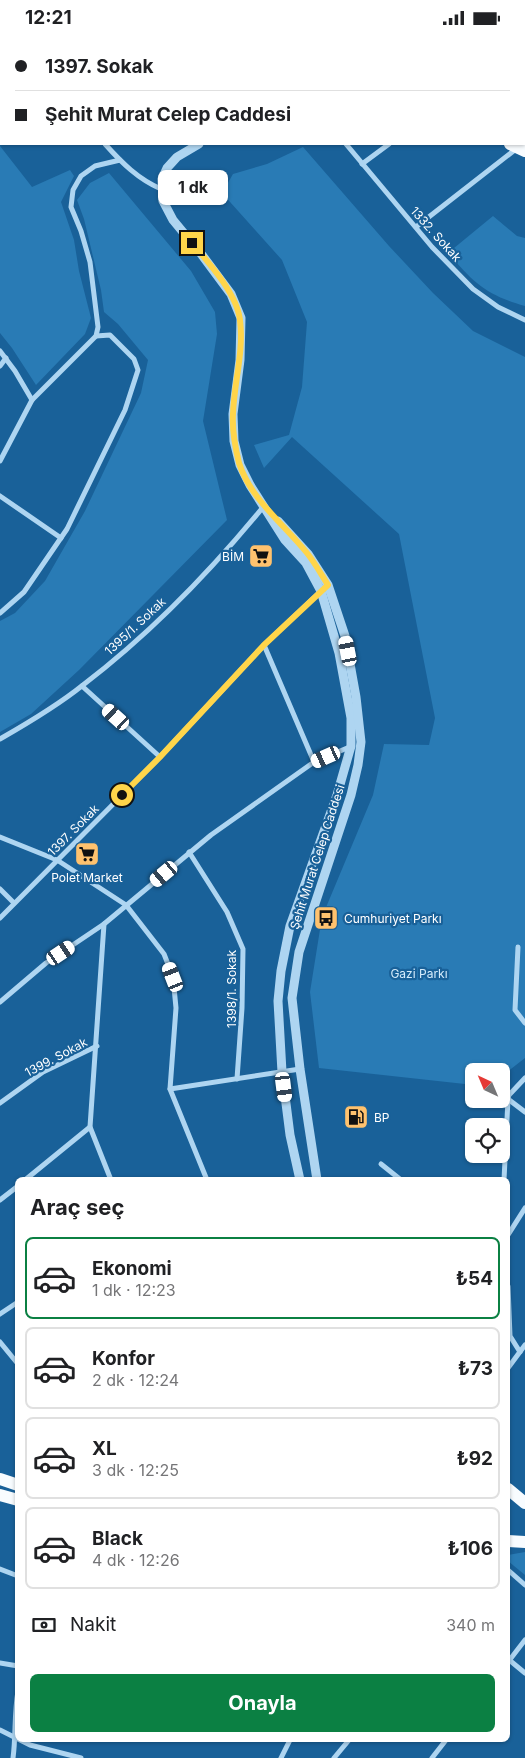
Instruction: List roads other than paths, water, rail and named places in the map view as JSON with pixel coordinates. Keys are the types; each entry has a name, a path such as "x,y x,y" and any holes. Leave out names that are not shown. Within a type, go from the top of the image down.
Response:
{"main road":[{"path":"0,1479 15,1484"},
{"path":"510,1490 524,1500"},
{"path":"0,1495 15,1499"},
{"path":"510,1499 524,1500"},
{"path":"510,1541 525,1542"}],"street":[{"path":"106,145 120,161 146,182 161,189 166,168 177,157 196,145"},
{"name":"1332. Sokak","path":"347,145 416,227 473,289 498,307 525,320"},
{"path":"362,164 388,145"},
{"path":"416,227 518,145"},
{"path":"0,461 32,400 96,336 98,327 90,262 82,231 72,207 73,190 81,176 95,166 120,161"},
{"name":"Şehit Murat Celep Caddesi","path":"161,189 163,201 173,220 231,294 240,318 240,360 233,413 234,441 240,465 264,506 308,554 325,588 345,636 356,697 361,741 358,765 351,795 299,952 292,998 300,1069 317,1177"},
{"path":"0,613 24,592 61,538 125,410 138,370 134,359 110,335 96,336"},
{"path":"0,351 32,400"},
{"path":"0,367 6,358"},
{"path":"0,496 61,538"},
{"name":"1395/1. Sokak","path":"0,739 36,718 82,686 146,633 234,542 264,506"},
{"name":"Şehit Murat Celep Caddesi","path":"299,1177 290,1135 282,1072 278,1001 281,971 290,925 337,795 351,746 351,717 325,588"},
{"name":"1397. Sokak","path":"0,918 160,757 264,645 325,588"},
{"path":"264,645 314,762"},
{"path":"82,686 160,757"},
{"path":"0,1002 46,963 104,924 211,835 314,762 361,741"},
{"path":"0,837 57,860 126,905 164,954 173,977 176,1008 170,1089 206,1177"},
{"name":"1398/1. Sokak","path":"189,853 227,913 243,949 242,1008 237,1079"},
{"path":"0,889 14,903"},
{"path":"104,924 90,1127 110,1177"},
{"path":"518,947 515,1010 525,1023"},
{"name":"1399. Sokak","path":"0,1103 43,1072 97,1046"},
{"path":"170,1089 300,1069"},
{"path":"510,1094 525,1078"},
{"path":"510,1101 525,1112"},
{"path":"504,1177 508,1108"},
{"path":"29,1177 90,1127"},
{"path":"381,1164 397,1177"},
{"path":"0,1200 15,1188"},
{"path":"510,1232 525,1208"},
{"path":"0,1314 15,1304"},
{"path":"510,1336 520,1352"},
{"path":"0,1342 15,1361"},
{"path":"510,1365 525,1345"},
{"path":"0,1569 15,1575"},
{"path":"510,1572 525,1585"},
{"path":"510,1658 525,1640"},
{"path":"510,1662 525,1673"},
{"path":"0,1663 15,1666"},
{"path":"13,1758 15,1707"},
{"path":"0,1730 15,1739"},
{"path":"22,1742 81,1758"},
{"path":"281,1758 289,1742"},
{"path":"334,1758 347,1742"},
{"path":"432,1758 444,1742"}],"place":[{"name":"BİM","path":"261,556"},
{"name":"Polet Market","path":"87,854"},
{"name":"Cumhuriyet Parkı","path":"326,918"},
{"name":"BP","path":"356,1117"}],"park label":[{"name":"Gazi Parkı","path":"419,973"}]}
